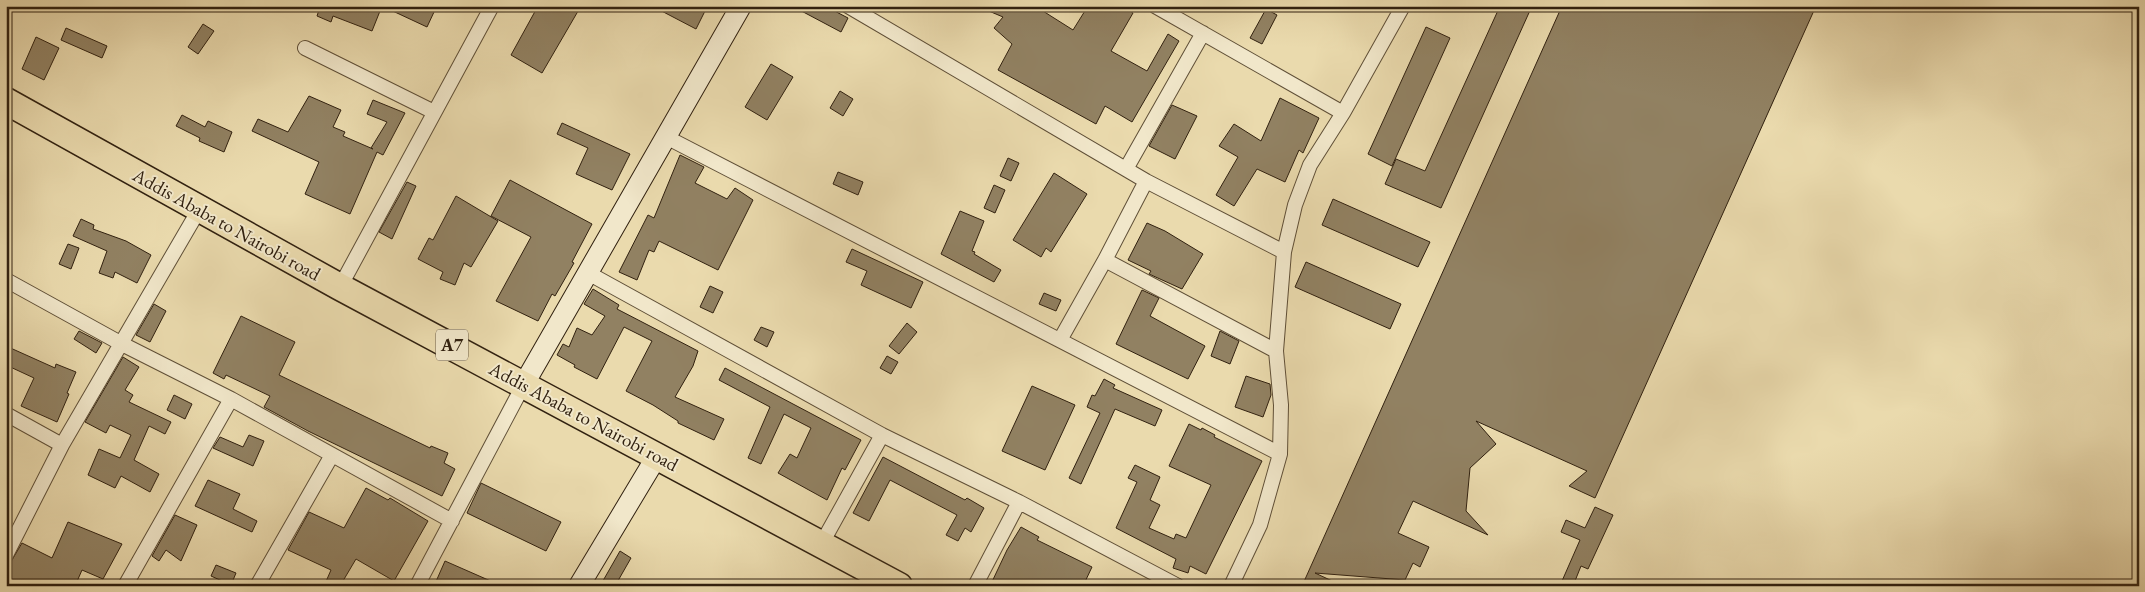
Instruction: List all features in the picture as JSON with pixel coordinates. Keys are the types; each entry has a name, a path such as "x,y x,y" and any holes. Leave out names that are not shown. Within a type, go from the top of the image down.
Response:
{"highway":[{"name":"Addis Ababa to Nairobi road","path":"6,101 340,287 822,543 899,586"}],"street":[{"path":"340,287 492,6"},
{"path":"418,586 524,384 740,6"},
{"path":"848,6 1146,181 1284,252"},
{"path":"1155,6 1343,113"},
{"path":"1231,586 1260,525 1280,454 1281,405 1276,351 1284,252 1294,204 1310,165 1343,113 1403,6"},
{"path":"1126,169 1203,32"},
{"path":"305,48 434,112"},
{"path":"666,136 1280,454"},
{"path":"1060,340 1105,260 1146,181"},
{"path":"6,555 62,445 200,208"},
{"path":"1105,260 1276,351"},
{"path":"588,272 882,435 1019,502 1178,586"},
{"path":"6,280 122,344 231,399 452,521"},
{"path":"125,586 231,399"},
{"path":"6,414 62,445"},
{"path":"822,543 882,435"},
{"path":"258,586 332,455"},
{"path":"579,586 657,456"},
{"path":"975,586 1019,502"}],"building":[{"path":"311,6 382,6 372,31 333,16 331,22 317,16 319,10"},
{"path":"382,6 423,6 434,12 427,27"},
{"path":"538,6 581,6 542,73 511,55"},
{"path":"652,6 695,6 705,11 696,29"},
{"path":"792,6 825,6 848,18 841,32"},
{"path":"977,6 1035,6 1073,30 1088,6 1122,6 1133,13 1111,51 1147,71 1168,34 1179,41 1132,122 1105,106 1096,124 998,70 1012,44 994,28 1003,17"},
{"path":"1500,6 1532,6 1441,208 1385,184 1396,159 1425,171"},
{"path":"1562,6 1816,6 1595,498 1569,486 1587,471 1476,421 1496,444 1470,468 1466,511 1488,535 1413,501 1398,533 1429,547 1420,567 1413,563 1405,580 1315,573 1343,586 1302,586"},
{"path":"1266,9 1277,15 1262,44 1250,38"},
{"path":"203,24 214,31 198,54 188,47"},
{"path":"1426,27 1450,38 1392,166 1368,154"},
{"path":"66,28 107,46 102,58 61,40"},
{"path":"36,37 59,48 44,80 22,69"},
{"path":"771,64 793,77 767,120 745,107"},
{"path":"840,91 853,99 843,116 830,108"},
{"path":"309,96 341,110 333,127 345,132 343,136 373,149 371,148 387,122 367,114 373,100 405,113 383,155 377,152 350,214 305,194 319,162 252,131 258,119 288,132"},
{"path":"1280,98 1319,118 1303,153 1299,150 1285,182 1257,169 1234,206 1216,195 1238,157 1219,146 1234,124 1261,141"},
{"path":"1172,105 1197,116 1175,159 1149,146"},
{"path":"182,115 205,127 208,121 232,132 224,152 199,141 200,138 176,126"},
{"path":"562,123 630,154 612,190 576,174 588,148 557,134"},
{"path":"680,155 704,167 695,183 727,199 735,188 753,200 718,270 659,241 654,252 649,250 637,280 619,272 648,215 654,218"},
{"path":"1008,158 1019,163 1011,181 1000,176"},
{"path":"838,172 863,182 858,195 833,184"},
{"path":"1054,173 1087,194 1051,252 1046,248 1041,257 1013,240"},
{"path":"510,180 592,224 572,262 574,263 555,296 552,294 538,321 496,301 531,237 491,216"},
{"path":"407,182 416,186 392,239 379,232"},
{"path":"994,185 1005,190 995,213 984,208"},
{"path":"456,196 498,221 471,267 464,263 455,285 440,279 443,272 418,259 429,238 433,240"},
{"path":"1333,199 1430,242 1418,267 1322,225"},
{"path":"960,211 984,221 972,251 1001,270 994,282 941,254"},
{"path":"81,219 94,225 93,229 126,241 151,255 137,283 115,272 113,278 99,273 107,251 73,236"},
{"path":"1147,223 1165,231 1203,254 1182,289 1149,274 1151,271 1128,260"},
{"path":"68,244 79,248 71,269 59,264"},
{"path":"852,249 923,282 911,308 861,285 867,271 846,262"},
{"path":"1306,262 1401,304 1390,329 1295,287"},
{"path":"710,286 723,292 713,313 700,307"},
{"path":"593,289 619,305 617,309 698,351 693,366 675,397 724,419 714,440 678,423 678,421 653,405 626,391 652,341 624,327 597,379 574,367 575,365 557,355 563,344 569,347 577,328 592,335 605,316 584,304"},
{"path":"1142,290 1159,298 1150,316 1205,346 1188,379 1116,344"},
{"path":"1044,293 1061,300 1056,311 1039,304"},
{"path":"154,304 166,311 150,342 136,335"},
{"path":"241,316 295,342 279,375 430,448 431,446 448,453 444,463 455,469 442,496 308,431 264,407 270,396 226,375 224,379 213,373"},
{"path":"907,323 917,332 899,354 889,346"},
{"path":"761,327 774,332 767,347 754,340"},
{"path":"79,331 102,343 96,353 74,339"},
{"path":"1220,331 1239,341 1230,364 1211,356"},
{"path":"6,346 55,368 56,364 76,372 57,422 21,406 34,378 6,365"},
{"path":"887,356 898,362 891,374 880,368"},
{"path":"123,357 139,367 125,390 133,395 129,402 171,422 165,434 149,426 134,460 159,474 150,492 121,476 115,488 88,475 99,449 120,458 131,435 110,425 106,433 85,422"},
{"path":"725,368 861,440 845,470 842,468 827,500 778,473 790,454 797,458 811,428 784,414 761,464 748,458 770,407 719,380"},
{"path":"1246,376 1270,384 1271,395 1263,417 1235,407"},
{"path":"1104,379 1115,385 1113,388 1162,410 1155,426 1115,409 1081,484 1069,478 1100,413 1087,407 1092,395 1095,396"},
{"path":"1032,386 1075,405 1045,470 1002,451"},
{"path":"174,395 192,404 185,419 167,410"},
{"path":"1189,424 1201,430 1202,428 1215,435 1214,437 1262,461 1206,574 1190,566 1188,573 1173,568 1176,559 1116,528 1137,482 1128,478 1135,465 1160,477 1150,500 1160,505 1149,528 1174,539 1176,534 1186,538 1211,485 1169,466"},
{"path":"249,435 264,441 253,466 213,448 220,437 243,447"},
{"path":"883,457 984,508 971,532 965,528 958,541 946,535 957,515 890,480 869,521 853,513"},
{"path":"208,480 240,494 233,509 257,521 252,532 195,506"},
{"path":"481,483 561,522 546,551 467,513"},
{"path":"366,488 388,500 390,498 428,521 394,581 356,559 340,586 324,586 331,570 288,550 309,512 344,528"},
{"path":"1595,507 1613,515 1588,569 1581,566 1573,586 1562,581 1580,540 1561,532 1566,520 1585,528"},
{"path":"175,515 197,525 181,561 166,550 159,561 152,556"},
{"path":"68,522 122,544 103,579 82,570 75,586 24,586 6,577 6,570 22,543 52,558"},
{"path":"1021,527 1039,537 1037,540 1092,567 1083,586 990,586 1007,550"},
{"path":"620,551 631,558 615,586 600,586"},
{"path":"445,561 502,586 434,586"},
{"path":"216,565 236,573 231,585 211,576"}]}
